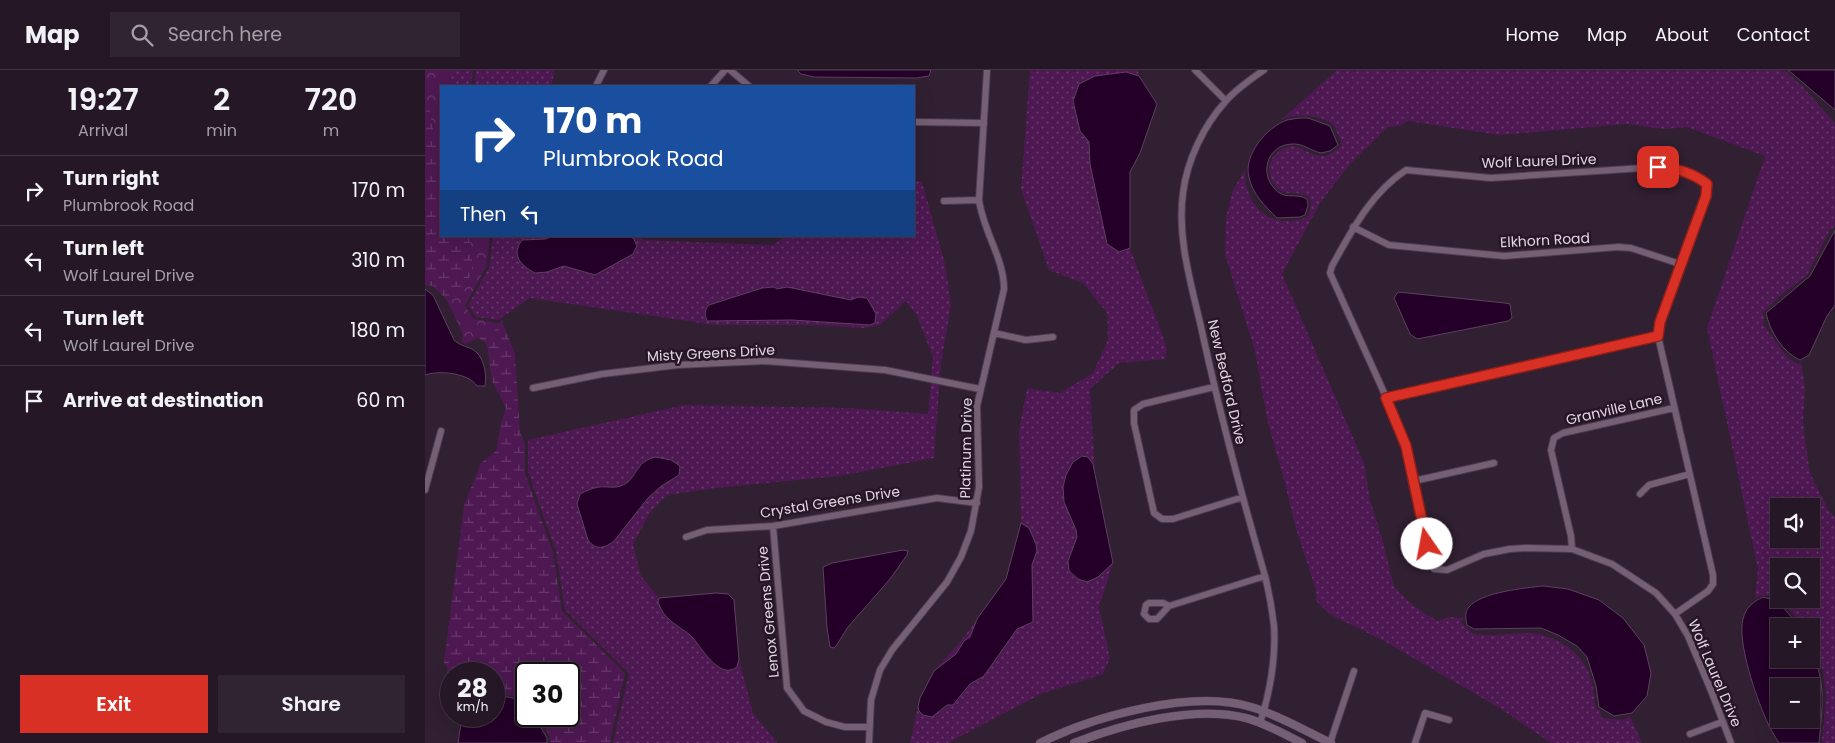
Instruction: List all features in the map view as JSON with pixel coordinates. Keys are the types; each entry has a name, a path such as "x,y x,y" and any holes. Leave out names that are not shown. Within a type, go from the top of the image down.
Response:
{"street":[{"path":"596,85 604,70"},
{"path":"712,85 725,70"},
{"path":"730,70 748,85"},
{"name":"Platinum Drive","path":"869,743 872,693 880,670 892,650 939,593 954,570 969,538 977,503 979,475 976,410 1004,294 1001,267 983,217 979,200 987,70"},
{"path":"1195,70 1226,101"},
{"name":"New Bedford Drive","path":"1260,723 1264,711 1274,654 1274,626 1265,576 1214,387 1185,256 1181,218 1183,191 1193,156 1206,129 1226,101 1264,70"},
{"path":"915,122 984,124"},
{"name":"Wolf Laurel Drive","path":"1675,614 1708,591 1713,584 1713,575 1658,336 1660,322 1706,196 1707,184 1674,168 1658,167 1491,178 1406,170 1399,174 1365,209 1353,227 1330,273 1406,446 1431,560 1435,569 1447,570 1484,554 1510,549 1572,549 1612,564 1656,593 1675,614 1695,652 1731,743"},
{"path":"944,202 979,200"},
{"name":"Elkhorn Road","path":"1353,227 1389,245 1504,256 1618,247 1631,248 1680,264"},
{"path":"994,333 1026,340 1053,337"},
{"path":"1386,398 1658,336"},
{"name":"Misty Greens Drive","path":"533,388 612,373 678,366 765,361 885,370 980,389"},
{"path":"1214,387 1143,404 1134,410 1134,423 1154,513 1162,519 1173,519 1243,497"},
{"name":"Granville Lane","path":"1572,549 1571,536 1551,450 1554,438 1563,433 1674,408"},
{"path":"425,490 441,430"},
{"path":"1414,480 1494,463"},
{"path":"1640,494 1649,485 1690,474"},
{"name":"Crystal Greens Drive","path":"686,537 707,530 773,526 937,498 977,503"},
{"name":"Lenox Greens Drive","path":"773,526 787,688 804,711 826,722 845,727 869,727"},
{"path":"1169,606 1265,576"},
{"path":"1040,743 1090,722 1129,711 1174,703 1227,702 1251,706 1264,711 1331,743 1354,671"},
{"path":"1415,743 1425,713 1449,720"},
{"path":"1074,743 1108,730 1138,722 1212,714 1235,716 1260,723 1302,743"},
{"path":"1690,734 1722,722"}],"green space":[{"path":"425,70 449,70 452,85 440,85 440,163 425,96"},
{"path":"449,70 473,70 471,85 452,85"},
{"path":"476,70 555,70 551,85 474,85"},
{"path":"1030,70 1138,70 1139,76 1157,104 1140,153 1130,172 1130,248 1167,348 1165,359 1119,363 1090,389 1095,475 1113,563 1099,607 1110,658 1103,674 1041,694 948,743 910,743 920,698 934,671 965,636 1006,578 1021,523 1019,430 1027,388 1060,393 1093,373 1108,340 1107,313 1083,283 1049,270 1021,189"},
{"path":"1337,70 1784,70 1803,87 1835,123 1835,226 1830,230 1807,275 1781,295 1763,313 1763,324 1787,357 1798,364 1801,362 1805,388 1803,423 1810,473 1828,509 1835,518 1835,743 1822,743 1826,694 1820,662 1820,618 1796,618 1788,608 1820,608 1820,558 1770,558 1770,596 1755,598 1758,569 1707,328 1765,156 1687,127 1664,129 1627,124 1500,135 1408,121 1400,126 1388,127 1350,164 1320,203 1282,274 1364,463 1370,500 1394,587 1409,602 1427,615 1439,621 1447,617 1463,618 1461,622 1474,633 1482,635 1536,634 1564,644 1585,665 1589,673 1596,708 1600,711 1602,718 1624,720 1630,716 1642,743 1551,743 1498,707 1384,641 1331,615 1316,601 1316,590 1297,532 1267,419 1255,351 1225,254 1226,217 1233,190 1245,169 1247,189 1251,198 1262,212 1279,220 1301,219 1308,216 1311,206 1309,198 1302,194 1284,192 1276,187 1269,172 1271,160 1281,149 1288,147 1294,146 1318,156 1324,156 1341,146 1335,128 1327,121 1307,116 1281,120"},
{"path":"425,89 440,163 440,237 468,237 472,260 467,284 457,298 446,299 433,286 425,285"},
{"path":"915,181 922,182 945,264 951,305 941,364 934,458 839,476 716,488 667,495 651,511 633,544 641,576 659,598 724,593 732,597 739,659 753,713 777,743 613,743 629,673 565,610 556,552 528,472 528,440 684,405 850,408 928,414 933,357 917,316 906,301 880,325 865,328 816,325 715,325 530,298 498,320 476,317 468,305 489,268 493,237 640,237 644,240 773,245 785,237 915,237"},
{"path":"468,237 490,237 486,267 465,306 474,319 498,323 494,331 465,344 462,342 462,332 446,299 457,298 467,285 472,261"},
{"path":"502,321 515,354 520,432 525,443 525,473 553,553 562,611 625,673 610,743 550,743 550,737 544,727 580,727 580,662 515,662 515,696 505,694 505,662 444,662 464,505 481,463 496,451 506,408 492,381 487,345 479,338 494,331 498,323"},
{"path":"447,656 459,662 447,662"}],"shaded area":[{"path":"797,70 931,70 929,76 916,78 814,77 801,74"},
{"path":"1788,70 1835,70 1835,110"},
{"path":"1126,72 1139,76 1157,104 1140,153 1130,172 1130,248 1119,252 1107,244 1090,164 1089,142 1080,131 1073,101 1079,84 1095,76"},
{"path":"1308,118 1330,126 1338,145 1330,151 1321,153 1292,144 1283,146 1271,155 1267,170 1268,178 1272,185 1281,194 1300,196 1307,199 1308,205 1305,215 1277,218 1260,200 1253,189 1248,169 1253,151 1265,135 1287,120"},
{"path":"1835,230 1835,305 1827,316 1809,355 1800,360 1782,346 1770,327 1766,313 1810,276"},
{"path":"550,237 631,237 637,246 633,254 595,275 564,266 547,272 535,273 521,263 517,250 522,240 546,239"},
{"path":"774,287 777,289 787,287 851,300 858,297 867,298 876,314 875,323 870,325 792,320 707,321 705,313 709,305 762,288"},
{"path":"425,289 433,295 454,340 472,349 482,360 486,376 485,386 477,386 461,375 438,373 425,375"},
{"path":"1398,292 1510,304 1512,318 1508,321 1417,339 1410,334 1394,298"},
{"path":"1082,456 1088,457 1093,464 1113,563 1098,577 1087,582 1078,579 1069,571 1068,561 1077,537 1064,502 1063,487 1066,475 1073,462"},
{"path":"656,457 671,460 680,466 679,475 660,487 648,498 614,541 604,547 594,546 588,540 577,504 580,494 596,487 617,487 623,485 631,479 644,462"},
{"path":"1021,523 1029,528 1037,551 1032,565 1033,622 1017,629 984,676 970,684 953,705 947,705 932,717 923,715 918,707 920,698 934,671 956,654 964,641 970,637 977,619 1006,579"},
{"path":"903,550 908,551 907,555 890,579 848,627 836,646 834,648 830,647 823,567 832,563"},
{"path":"1543,586 1568,589 1599,600 1623,618 1644,645 1651,673 1647,696 1632,713 1614,716 1599,707 1596,686 1587,657 1577,646 1558,635 1541,628 1474,629 1467,625 1466,612 1475,602 1493,594"},
{"path":"716,593 728,594 734,600 739,659 737,667 730,670 717,666 690,635 667,617 658,602 659,598"},
{"path":"1763,597 1770,599 1770,608 1782,608 1792,618 1770,618 1770,668 1817,668 1820,678 1770,678 1770,728 1753,684 1745,655 1742,629 1743,619 1750,605"},
{"path":"1820,680 1822,696 1821,719 1819,743 1779,743 1770,728 1820,728"},
{"path":"505,697 515,699 515,727 540,727 547,738 547,743 458,743 460,727 505,727"}],"route":[{"path":"1427,544 1406,446 1386,398 1658,336 1660,322 1706,196 1707,184 1674,168 1658,167"}]}
